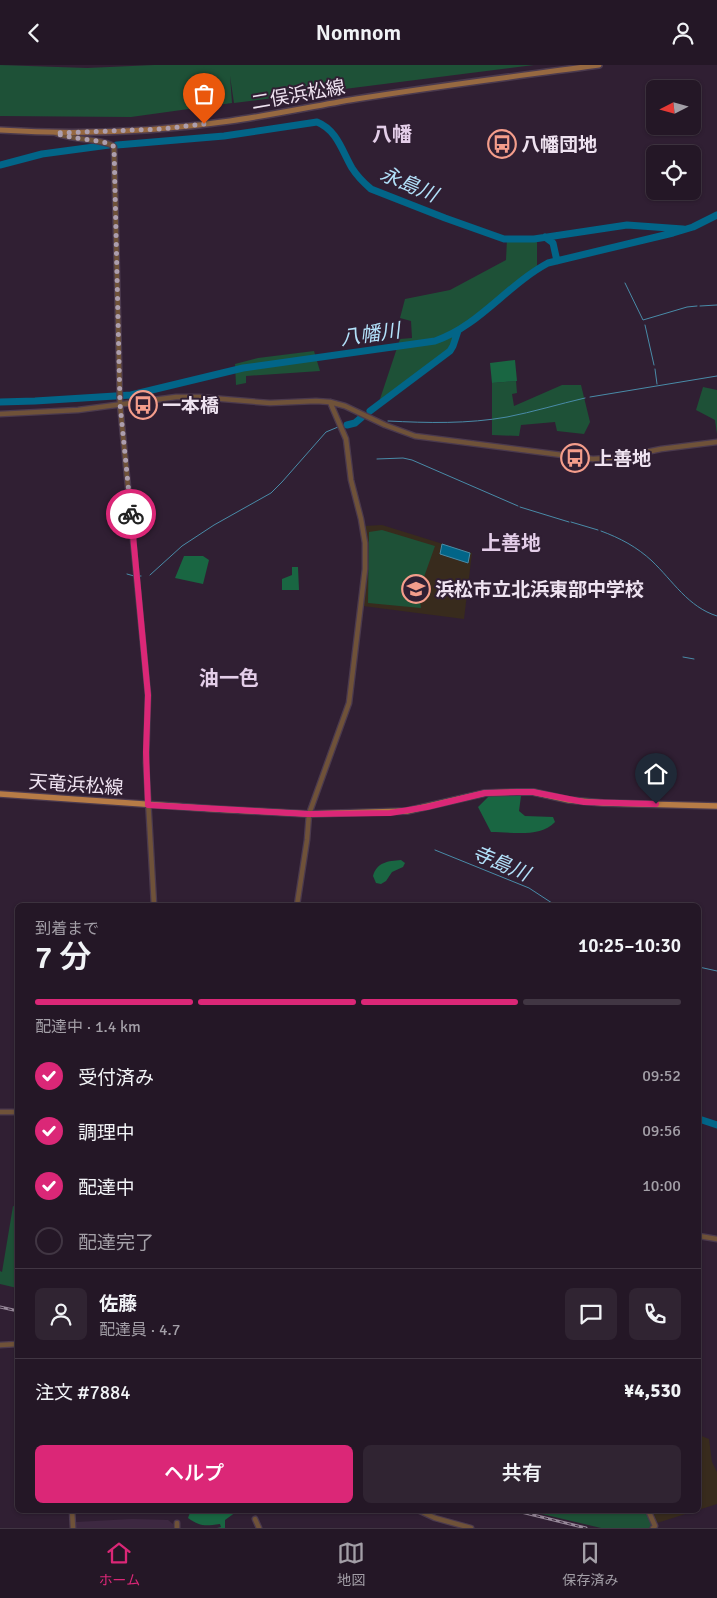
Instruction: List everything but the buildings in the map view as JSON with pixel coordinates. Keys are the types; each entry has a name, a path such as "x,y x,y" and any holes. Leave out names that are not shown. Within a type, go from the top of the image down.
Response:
{"main road":[{"name":"二俣浜松線","path":"0,130 56,133 161,129 228,121 357,99 599,65"},
{"name":"天竜浜松線","path":"0,794 309,814 407,811 485,793 517,792 533,792 569,800 603,803 717,805"}],"street":[{"path":"56,133 64,137 81,140 110,142 114,147 121,402 148,695 146,752 154,903"},
{"path":"0,414 47,412 176,397 198,397 263,403 316,401 346,406 385,425 415,436 593,459 622,457 660,449 717,442"},
{"path":"297,903 309,814 349,703 365,569 365,543 351,480 346,439 330,402"},
{"path":"0,1112 15,1112"},
{"path":"701,1236 717,1239"},
{"path":"0,1345 15,1345"},
{"path":"72,1513 73,1528"},
{"path":"425,1513 452,1524 471,1528"},
{"path":"649,1513 655,1526 653,1528"},
{"path":"255,1519 259,1528"}],"shaded area":[{"name":"浜松市立北浜東部中学校","path":"382,525 472,553 464,619 363,606 367,572 367,544 364,526"},
{"path":"701,1436 709,1439 712,1462 717,1472 717,1504 701,1509"},
{"path":"651,1513 689,1513 657,1523"},
{"path":"132,1519 168,1520 173,1524 173,1528 76,1528 76,1522"}],"green space":[{"path":"0,65 87,68 154,65 534,65 234,103 230,76 232,103 131,117 0,116"},
{"path":"507,239 537,242 537,266 470,319 450,348 379,402 400,339 412,338 411,321 400,318 405,299 450,290 506,260"},
{"path":"314,351 320,371 246,376 246,383 236,385 235,364 258,358"},
{"path":"515,360 517,381 492,383 490,363"},
{"path":"516,381 517,393 512,394 514,406 562,385 581,385 590,422 584,434 557,431 555,422 521,425 519,436 492,435 492,383"},
{"path":"703,387 717,390 717,434 715,420 696,410"},
{"path":"382,530 435,546 419,591 421,608 368,603 369,532"},
{"path":"184,556 203,556 209,560 203,584 175,578"},
{"path":"292,567 298,567 299,590 282,590 282,579 292,575"},
{"path":"490,795 521,796 519,811 525,816 553,817 555,822 549,827 534,832 491,832 478,807"},
{"path":"401,860 405,863 403,867 392,872 386,881 381,884 376,883 373,876 380,865"},
{"path":"13,1206 15,1206 15,1288 0,1284 0,1271 2,1272"},
{"path":"190,1513 235,1513 225,1520 225,1528 217,1528 221,1527 220,1524 203,1525 188,1518"},
{"path":"538,1513 646,1513 652,1524 649,1528 601,1528"}],"water":[{"path":"442,544 470,553 468,563 440,554"}],"waterway":[{"name":"永島川","path":"117,145 224,136 317,122 330,130 354,171 371,189 504,239 534,239 627,225 683,229"},
{"name":"永島川","path":"0,165 42,154 109,145"},
{"name":"八幡川","path":"0,402 131,395 243,368 435,341 465,326 519,282 548,263 673,233 693,227 717,215"},
{"path":"545,237 553,243 557,261"},
{"path":"625,283 643,320 687,307 697,306"},
{"path":"700,306 717,305"},
{"path":"645,325 654,365"},
{"path":"370,411 450,351 458,331"},
{"path":"655,369 657,384"},
{"path":"590,397 717,376"},
{"path":"388,421 478,421 526,413 585,398"},
{"path":"347,425 355,423 362,417"},
{"path":"342,426 347,425"},
{"path":"150,575 182,546 214,525 271,493 326,432 338,427"},
{"path":"377,459 403,458 412,460 518,506"},
{"path":"520,507 569,522"},
{"path":"571,522 598,530"},
{"path":"601,531 622,540 640,551 689,600 717,616"},
{"path":"127,574 134,576"},
{"path":"683,657 694,659"},
{"name":"寺島川","path":"435,850 529,888 552,903"},
{"name":"寺島川","path":"701,967 717,971"},
{"path":"701,1120 717,1125"}],"railway":[{"path":"0,1307 15,1310"},
{"path":"525,1513 586,1528"}],"way so far":[{"path":"131,514 120,404 115,152 110,142 81,140 64,137 56,133 161,129 204,124"}],"place":[{"name":"八幡団地","path":"502,144"},
{"name":"一本橋","path":"143,405"},
{"name":"上善地","path":"575,458"},
{"name":"浜松市立北浜東部中学校","path":"416,589"}],"district":[{"name":"八幡","path":"392,134"},
{"name":"上善地","path":"511,543"},
{"name":"油一色","path":"229,678"}],"route":[{"path":"131,514 148,695 146,752 148,805 267,813 390,813 427,807 485,793 517,792 533,792 584,802 656,804"}]}
